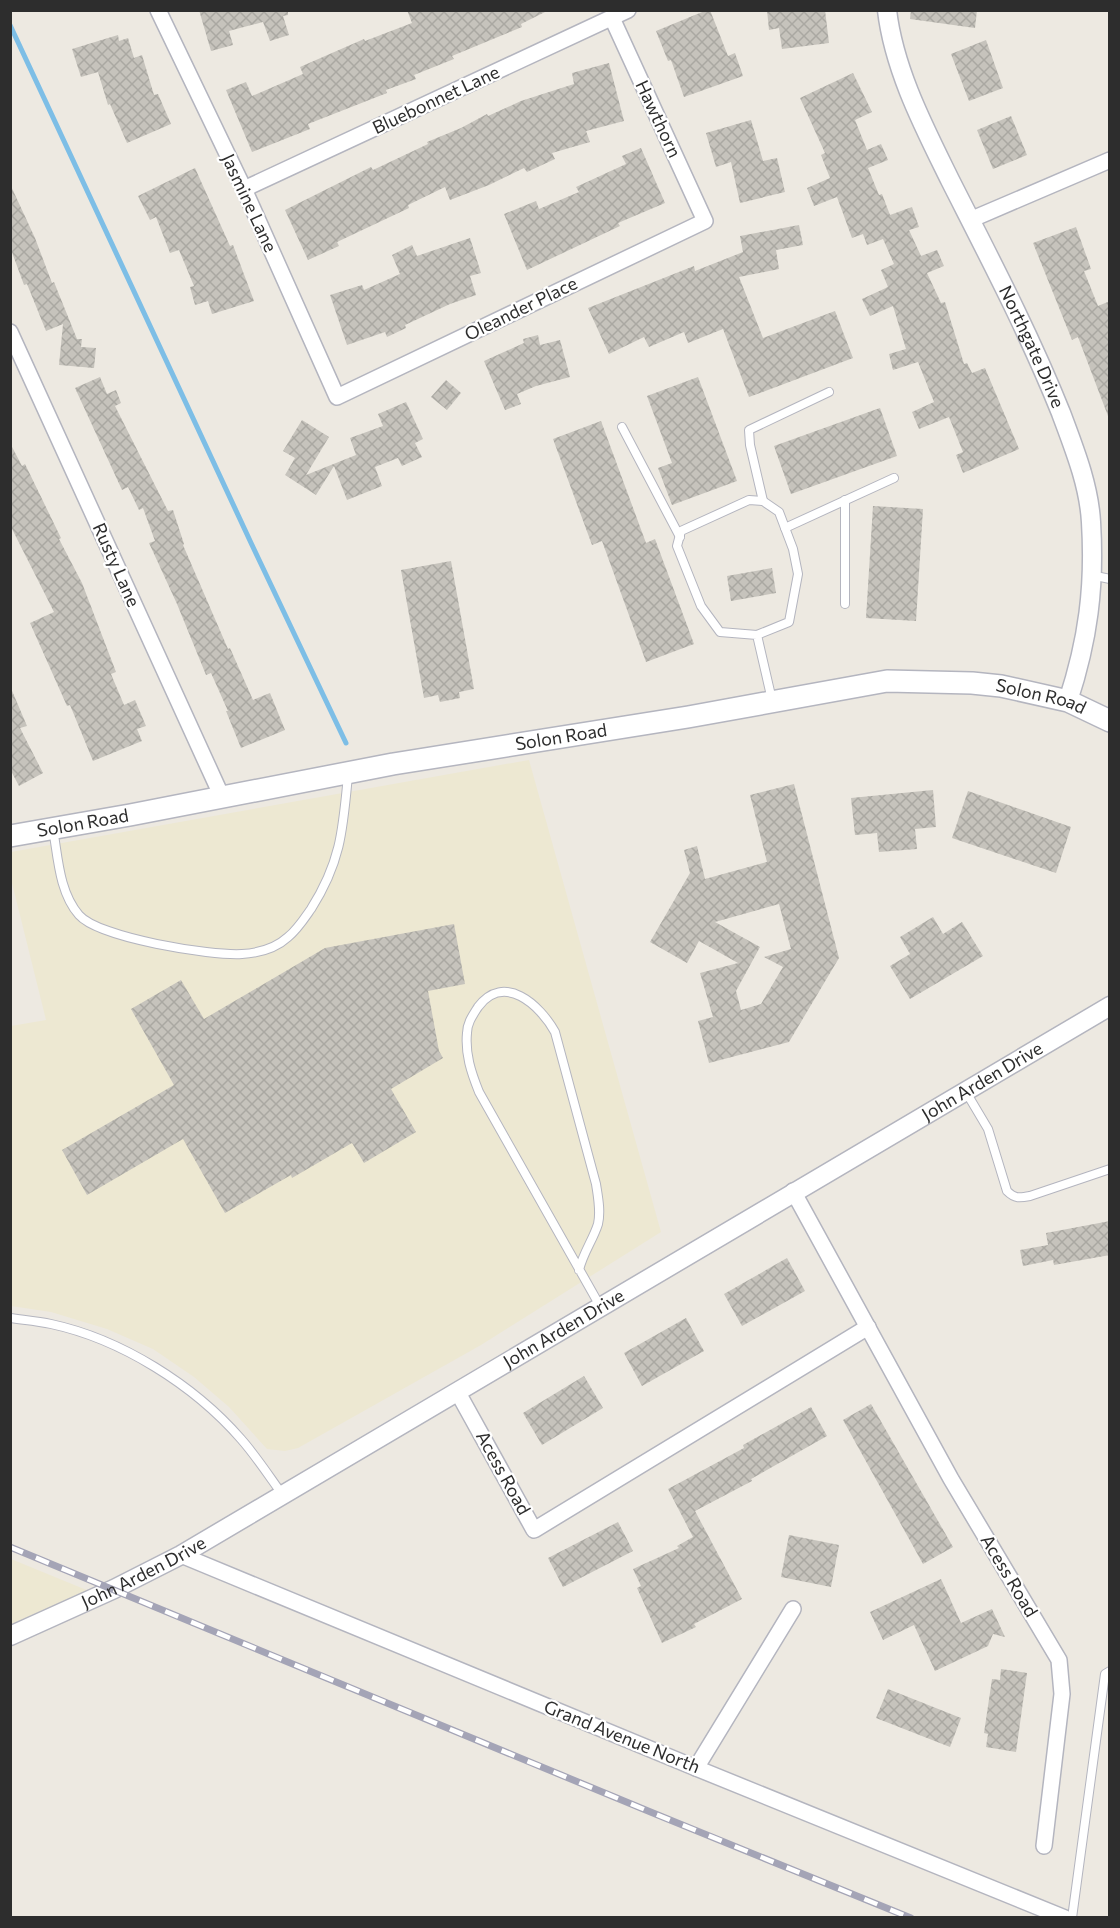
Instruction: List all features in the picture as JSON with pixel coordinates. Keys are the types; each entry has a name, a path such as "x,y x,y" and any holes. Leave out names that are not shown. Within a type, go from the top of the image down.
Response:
{"main road":[{"name":"Solon Road","path":"10,836 348,773 887,681 972,683 1039,694 1068,701 1110,721"}],"street":[{"name":"Jasmine Lane","path":"158,10 244,189 337,397"},
{"name":"Bluebonnet Lane","path":"244,189 627,10"},
{"name":"Northgate Drive","path":"887,10 890,33 917,113 1041,363 1079,460 1091,520 1089,621 1081,661 1068,701"},
{"name":"Hawthorn","path":"612,18 705,221"},
{"path":"970,220 1110,160"},
{"name":"Oleander Place","path":"337,397 705,221"},
{"name":"Rusty Lane","path":"10,332 222,797"},
{"name":"John Arden Drive","path":"10,1636 114,1589 181,1555 600,1308 793,1191 1110,1006"},
{"name":"Acess Road","path":"793,1191 951,1479 1059,1660 1062,1694 1044,1846"},
{"name":"Acess Road","path":"457,1391 534,1530 868,1327"},
{"name":"Grand Avenue North","path":"181,1555 696,1768 1065,1917"},
{"path":"696,1768 793,1609"}],"lane":[{"path":"763,501 750,445 749,430 829,392"},
{"path":"622,427 680,537"},
{"path":"784,528 894,478"},
{"path":"749,500 763,501 779,512 793,549 798,574 789,622 757,635 720,632 701,606 677,546 681,531 749,500"},
{"path":"845,500 845,604"},
{"path":"1091,575 1110,579"},
{"path":"757,635 772,702"},
{"path":"53,828 64,887 81,917 118,933 155,944 231,955 259,952 288,938 305,918 323,890 337,858 343,828 348,773"},
{"path":"579,1270 582,1257 591,1242 598,1222 599,1208 596,1184 558,1043 548,1020 537,1008 516,993 501,992 489,997 480,1005 470,1020 466,1031 469,1067 479,1092 600,1308"},
{"path":"965,1090 988,1129 1008,1191 1012,1196 1019,1198 1030,1196 1110,1169"},
{"path":"10,1318 53,1324 108,1343 157,1367 206,1405 241,1439 282,1494"},
{"path":"1072,1917 1105,1674 1110,1671"}],"shaded area":[{"path":"529,760 661,1232 481,1345 298,1448 285,1451 267,1449 229,1407 194,1377 153,1349 107,1329 51,1312 11,1306 11,1026 46,1020 11,879 11,852"},
{"path":"11,1559 89,1591 11,1627"}],"building":[{"path":"199,10 288,10 288,15 283,16 289,35 270,41 263,22 229,31 233,45 211,51"},
{"path":"407,10 549,10 521,24 522,27 452,56 454,59 414,75 416,79 386,90 387,93 308,124 310,129 252,152 226,90 246,82 252,96 303,74 300,67 364,39 365,41 412,23"},
{"path":"710,10 728,56 735,53 743,76 684,97 671,60 668,61 656,31"},
{"path":"767,10 825,10 829,43 782,49 779,28 769,30"},
{"path":"911,10 977,10 975,28 910,19"},
{"path":"118,35 119,41 128,38 134,58 142,55 154,95 158,94 171,124 127,143 110,104 108,105 98,72 81,77 72,49"},
{"path":"986,40 1003,88 969,101 951,54"},
{"path":"609,63 624,121 586,131 590,142 552,153 555,159 527,172 524,168 450,200 445,187 408,205 409,208 337,242 339,246 308,260 285,210 371,167 373,170 487,114 488,116 521,101 574,84 572,73"},
{"path":"853,73 872,112 855,120 867,150 881,144 888,160 868,168 879,195 882,194 890,215 912,207 919,227 909,230 921,256 937,250 944,266 927,273 941,303 945,302 964,364 967,363 972,373 985,368 1019,449 963,473 956,455 963,452 949,417 919,429 912,412 934,402 918,362 893,370 889,354 906,349 893,306 870,316 862,299 888,287 881,270 894,264 883,239 867,245 863,234 852,238 837,197 814,206 807,188 830,178 821,155 825,153 800,98"},
{"path":"1011,116 1027,155 993,169 977,130"},
{"path":"751,120 763,161 777,158 785,192 740,203 731,162 716,167 706,133"},
{"path":"641,148 665,203 618,223 620,226 527,270 504,214 536,201 539,209 579,192 576,187 626,164 622,156"},
{"path":"195,168 230,246 233,245 254,301 212,314 208,301 195,305 190,287 194,286 179,250 170,253 156,217 150,220 138,196"},
{"path":"10,184 77,339 82,339 81,347 96,348 94,368 59,365 63,324 46,331 27,284 24,285 10,247"},
{"path":"799,225 803,245 776,250 779,269 739,277 763,338 835,311 853,358 749,397 723,329 688,343 684,332 649,347 644,337 609,354 588,308 694,266 695,271 743,252 740,236"},
{"path":"1076,227 1091,269 1084,271 1098,306 1110,301 1108,416 1078,337 1072,340 1033,243"},
{"path":"470,238 481,273 470,276 476,295 450,304 405,325 406,328 387,337 385,332 347,345 330,295 362,285 364,290 400,274 392,255 412,245 417,256"},
{"path":"538,335 540,345 560,340 570,377 536,386 517,394 521,404 505,410 484,361 524,343 523,339"},
{"path":"100,377 107,394 116,390 121,403 115,406 168,511 173,510 183,545 253,700 270,693 285,730 241,748 211,673 206,675 149,543 155,541 143,508 139,510 128,487 122,490 75,388"},
{"path":"698,377 737,481 672,505 658,468 672,463 647,396"},
{"path":"446,380 461,393 447,410 431,397"},
{"path":"406,402 423,439 415,443 422,457 402,466 398,458 375,467 382,486 347,500 334,466 316,495 285,475 295,458 283,451 302,420 329,437 306,475 356,455 350,438 383,426 378,414"},
{"path":"880,408 897,456 791,494 774,446"},
{"path":"601,421 646,543 655,539 694,644 646,662 602,541 592,545 553,439"},
{"path":"10,443 22,466 25,464 82,583 116,672 111,674 124,705 135,700 146,726 137,729 142,741 93,761 70,705 67,706 30,623 54,612 10,525"},
{"path":"873,506 923,509 916,621 866,618"},
{"path":"451,561 474,689 459,692 460,698 440,702 438,695 424,698 401,570"},
{"path":"772,568 776,593 731,601 727,576"},
{"path":"10,686 27,726 20,728 43,773 19,786 10,769"},
{"path":"794,784 839,958 789,1042 709,1063 698,1021 713,1017 700,973 738,963 699,941 687,963 650,942 690,873 684,850 697,846 705,879 767,862 750,795","holes":["779,904 791,949 764,957 783,967 761,1004 741,1010 736,991 760,947 715,922"]},
{"path":"933,790 936,827 915,829 917,849 879,852 877,833 855,835 851,798"},
{"path":"968,791 1071,827 1056,873 952,838"},
{"path":"933,917 943,934 962,922 983,956 910,999 890,966 910,954 900,937"},
{"path":"454,924 465,984 428,991 439,1051 443,1058 391,1089 416,1132 364,1163 352,1143 225,1213 183,1139 87,1195 62,1150 174,1085 131,1009 181,980 204,1019 325,948"},
{"path":"1110,1221 1110,1255 1054,1265 1053,1260 1023,1266 1020,1250 1048,1245 1046,1233"},
{"path":"787,1258 805,1291 742,1326 724,1294"},
{"path":"686,1318 704,1351 642,1386 624,1353"},
{"path":"584,1376 603,1408 542,1445 523,1413"},
{"path":"871,1404 953,1547 923,1564 843,1420"},
{"path":"811,1407 827,1436 751,1479 752,1481 695,1511 742,1599 694,1624 696,1627 662,1643 637,1588 641,1586 633,1569 679,1548 677,1546 693,1537 668,1489 744,1448 743,1445"},
{"path":"618,1522 633,1551 563,1587 548,1558"},
{"path":"789,1535 839,1545 831,1587 781,1577"},
{"path":"941,1579 961,1623 992,1609 1005,1637 993,1634 988,1646 935,1671 914,1625 883,1640 870,1612"},
{"path":"1001,1669 1027,1673 1016,1752 986,1747 988,1734 984,1733 992,1679 1000,1680"},
{"path":"888,1689 961,1718 950,1747 876,1718"}],"waterway":[{"path":"10,25 346,743"}],"railway":[{"path":"10,1547 911,1918"}]}
